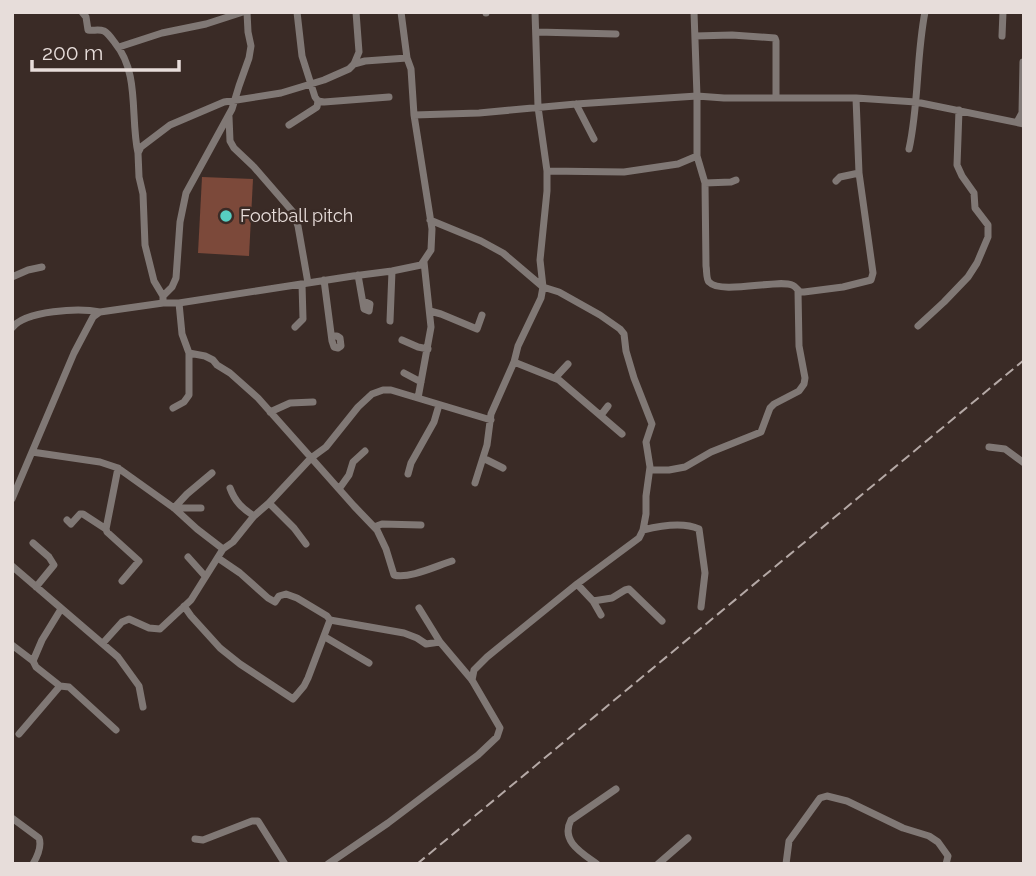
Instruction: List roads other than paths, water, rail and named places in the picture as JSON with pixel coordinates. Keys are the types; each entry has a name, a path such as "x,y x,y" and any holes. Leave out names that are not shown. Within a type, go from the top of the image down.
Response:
{"street":[{"path":"82,12 88,30 104,31 124,54 128,66 143,194 145,245 154,281 163,300"},
{"path":"119,47 245,12 251,50 229,116 186,193 182,209 176,278 163,300"},
{"path":"289,125 317,107 318,101 302,56 297,12"},
{"path":"138,153 144,144 170,125 224,102 297,88 349,69 359,52 356,12"},
{"path":"12,328 20,320 45,314 81,310 100,312 163,300 179,303 421,265 431,250 432,237 414,114 411,69 401,12"},
{"path":"475,483 489,437 491,414 543,287 540,252 547,171 538,107 536,12"},
{"path":"694,12 697,156 705,183 708,281 714,285 730,287 789,284 804,292 843,288 869,281 873,277 859,173 856,98"},
{"path":"909,149 925,12"},
{"path":"1002,36 1003,12"},
{"path":"537,33 616,34"},
{"path":"695,36 775,38 776,98"},
{"path":"359,52 365,61"},
{"path":"354,64 407,58"},
{"path":"414,114 479,113 697,96 856,98 916,102 1020,123 1023,62"},
{"path":"297,88 306,69"},
{"path":"318,101 389,97"},
{"path":"576,104 594,139"},
{"path":"918,326 968,278 988,237 988,225 975,208 974,193 957,165 959,110"},
{"path":"229,116 229,132 234,148 293,212 298,226 305,283 303,319 295,327"},
{"path":"547,171 624,172 678,164 697,156"},
{"path":"836,181 840,177 859,173"},
{"path":"705,183 736,180"},
{"path":"430,220 503,253 543,287 559,292 600,315 624,334 634,378 652,424 646,442 650,470 643,530 639,538 577,584 477,666 472,680"},
{"path":"418,398 431,327 424,262"},
{"path":"12,277 42,267"},
{"path":"390,321 392,271"},
{"path":"358,275 363,300"},
{"path":"324,280 332,336"},
{"path":"650,470 685,467 761,432 770,408 799,391 806,378 799,346 799,291"},
{"path":"173,408 184,402 190,383 189,353 182,334 179,303"},
{"path":"12,499 82,336 93,317 100,312"},
{"path":"430,312 477,329 482,315"},
{"path":"402,340 428,349"},
{"path":"189,353 213,360 270,412 374,527 386,548 394,575 398,577 423,571 452,561"},
{"path":"514,362 555,379 571,389 622,434"},
{"path":"555,379 568,364"},
{"path":"404,373 421,382"},
{"path":"103,643 122,622 129,620 149,628 160,629 199,588 223,549 233,542 254,516 311,458 326,447 372,394 391,390 491,420"},
{"path":"270,412 290,403 313,402"},
{"path":"408,474 414,457 434,422 439,405"},
{"path":"601,415 608,406"},
{"path":"989,447 1005,449 1024,463"},
{"path":"339,489 349,475 353,462 365,451"},
{"path":"32,452 100,462 118,468 174,508 223,549"},
{"path":"483,458 503,468"},
{"path":"106,529 118,468"},
{"path":"174,508 212,473"},
{"path":"230,488 233,498 254,516"},
{"path":"269,503 306,544"},
{"path":"174,508 201,508"},
{"path":"67,520 71,524 76,517 83,514 106,529 139,561 122,581"},
{"path":"374,527 382,524 421,525"},
{"path":"643,530 683,526 699,529 705,573 701,607"},
{"path":"33,543 54,565 36,587"},
{"path":"188,557 205,576"},
{"path":"218,558 275,602 279,596 286,594 327,615 330,620 404,633 426,644 440,642"},
{"path":"12,566 118,657 139,686 143,707"},
{"path":"577,584 593,601 601,615"},
{"path":"593,601 612,598 629,589 662,621"},
{"path":"184,606 220,648 293,699 304,686 330,620"},
{"path":"328,864 388,823 478,755 500,732 499,723 472,680 440,642 419,608"},
{"path":"33,661 61,609"},
{"path":"324,637 369,663"},
{"path":"12,645 60,686 69,687 116,730"},
{"path":"19,734 60,686"},
{"path":"597,864 569,840 568,826 571,820 617,789"},
{"path":"786,864 789,841 820,798 827,796 846,801 902,828 933,838 948,856 946,864"},
{"path":"12,818 39,838 39,848 33,864"},
{"path":"195,839 203,840 258,821 285,864"},
{"path":"658,864 688,838"}],"railway":[{"path":"417,864 1024,360"}],"place":[{"name":"Football pitch","path":"226,216"}]}
